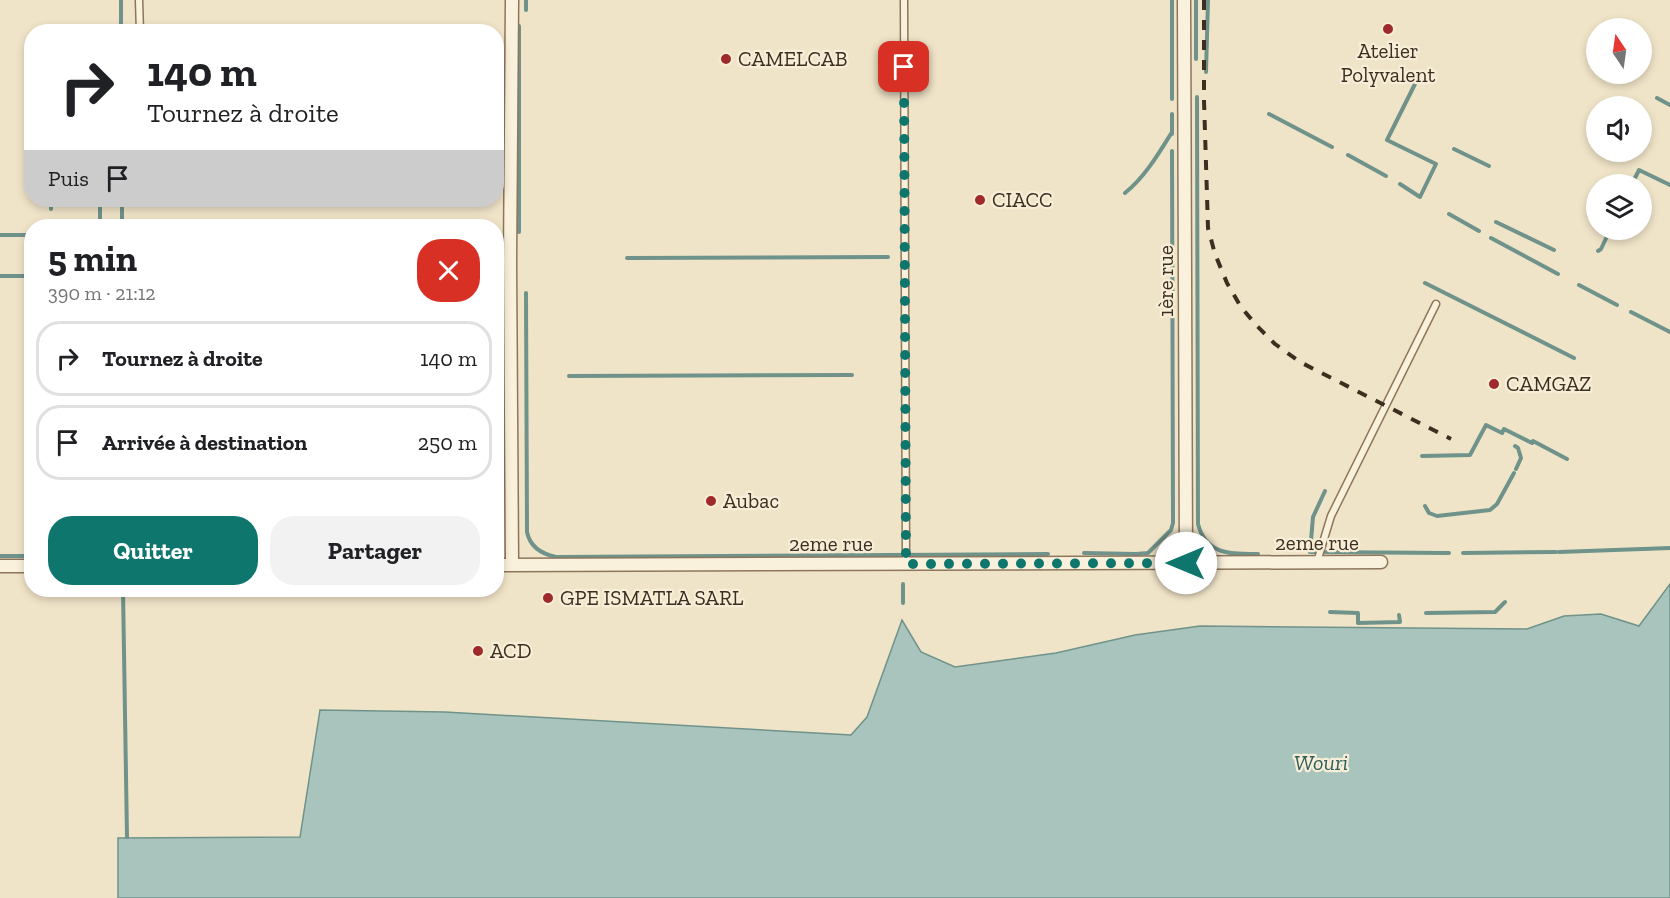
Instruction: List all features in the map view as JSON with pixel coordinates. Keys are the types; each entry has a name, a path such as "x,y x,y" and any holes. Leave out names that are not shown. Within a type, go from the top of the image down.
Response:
{"street":[{"path":"512,0 510,262 512,564"},
{"name":"1ère rue","path":"1184,0 1186,563"},
{"name":"2eme rue","path":"504,564 1382,562"},
{"path":"0,566 24,566"}],"lane":[{"path":"140,0 140,24"},
{"path":"904,0 906,564"},
{"path":"1317,562 1331,516 1436,304"}],"water":[{"name":"Wouri","path":"1670,584 1670,898 118,898 118,838 300,837 320,710 445,712 851,735 867,717 902,620 921,652 955,667 1056,653 1135,635 1200,626 1527,629 1564,616 1601,614 1639,626"}],"waterway":[{"path":"121,0 121,24"},
{"path":"526,0 526,10"},
{"path":"1172,0 1172,99"},
{"path":"1196,0 1196,59"},
{"path":"1206,72 1208,0"},
{"path":"519,26 519,232"},
{"path":"1400,184 1420,197 1436,164 1387,140 1418,78"},
{"path":"1197,97 1198,524 1207,542 1213,547 1229,553 1258,554"},
{"path":"1657,98 1670,105"},
{"path":"1172,114 1172,134"},
{"path":"1269,114 1332,147"},
{"path":"1125,193 1145,172 1172,132"},
{"path":"1454,149 1489,166"},
{"path":"1084,553 1148,553 1171,530 1173,523 1172,151"},
{"path":"1348,155 1386,176"},
{"path":"1637,174 1639,170 1647,174"},
{"path":"1652,176 1670,185"},
{"path":"100,207 100,219"},
{"path":"122,207 122,219"},
{"path":"1449,214 1479,231"},
{"path":"1496,222 1554,250"},
{"path":"0,235 24,235"},
{"path":"1491,238 1558,274"},
{"path":"1598,251 1605,240"},
{"path":"627,258 888,257"},
{"path":"0,276 24,276"},
{"path":"1425,283 1574,358"},
{"path":"1579,285 1617,305"},
{"path":"526,293 527,532 531,542 541,552 556,557 1048,554"},
{"path":"1631,312 1670,332"},
{"path":"569,376 852,375"},
{"path":"1422,456 1470,455 1486,425 1502,433 1504,429 1532,443 1533,441 1567,459"},
{"path":"1515,446 1521,458 1516,469"},
{"path":"1425,506 1429,513 1437,516 1490,510 1497,504 1514,473"},
{"path":"1310,552 1313,517 1325,491"},
{"path":"1559,552 1670,548"},
{"path":"1311,552 1449,553"},
{"path":"1463,553 1556,552"},
{"path":"0,556 24,556"},
{"path":"903,584 903,603"},
{"path":"123,597 127,837"},
{"path":"1426,613 1495,612 1505,602"},
{"path":"1330,612 1358,613 1358,623 1400,622 1399,615"}],"railway":[{"path":"1204,0 1208,228 1215,254 1227,283 1241,307 1257,326 1275,344 1300,362 1451,439"}],"place":[{"name":"Atelier Polyvalent","path":"1388,29"},
{"name":"CAMELCAB","path":"726,59"},
{"name":"CIACC","path":"980,200"},
{"name":"CAMGAZ","path":"1494,384"},
{"name":"Aubac","path":"711,501"},
{"name":"GPE ISMATLA SARL","path":"548,598"},
{"name":"ACD","path":"478,651"}],"route":[{"path":"904,67 906,564 1186,563"}]}
